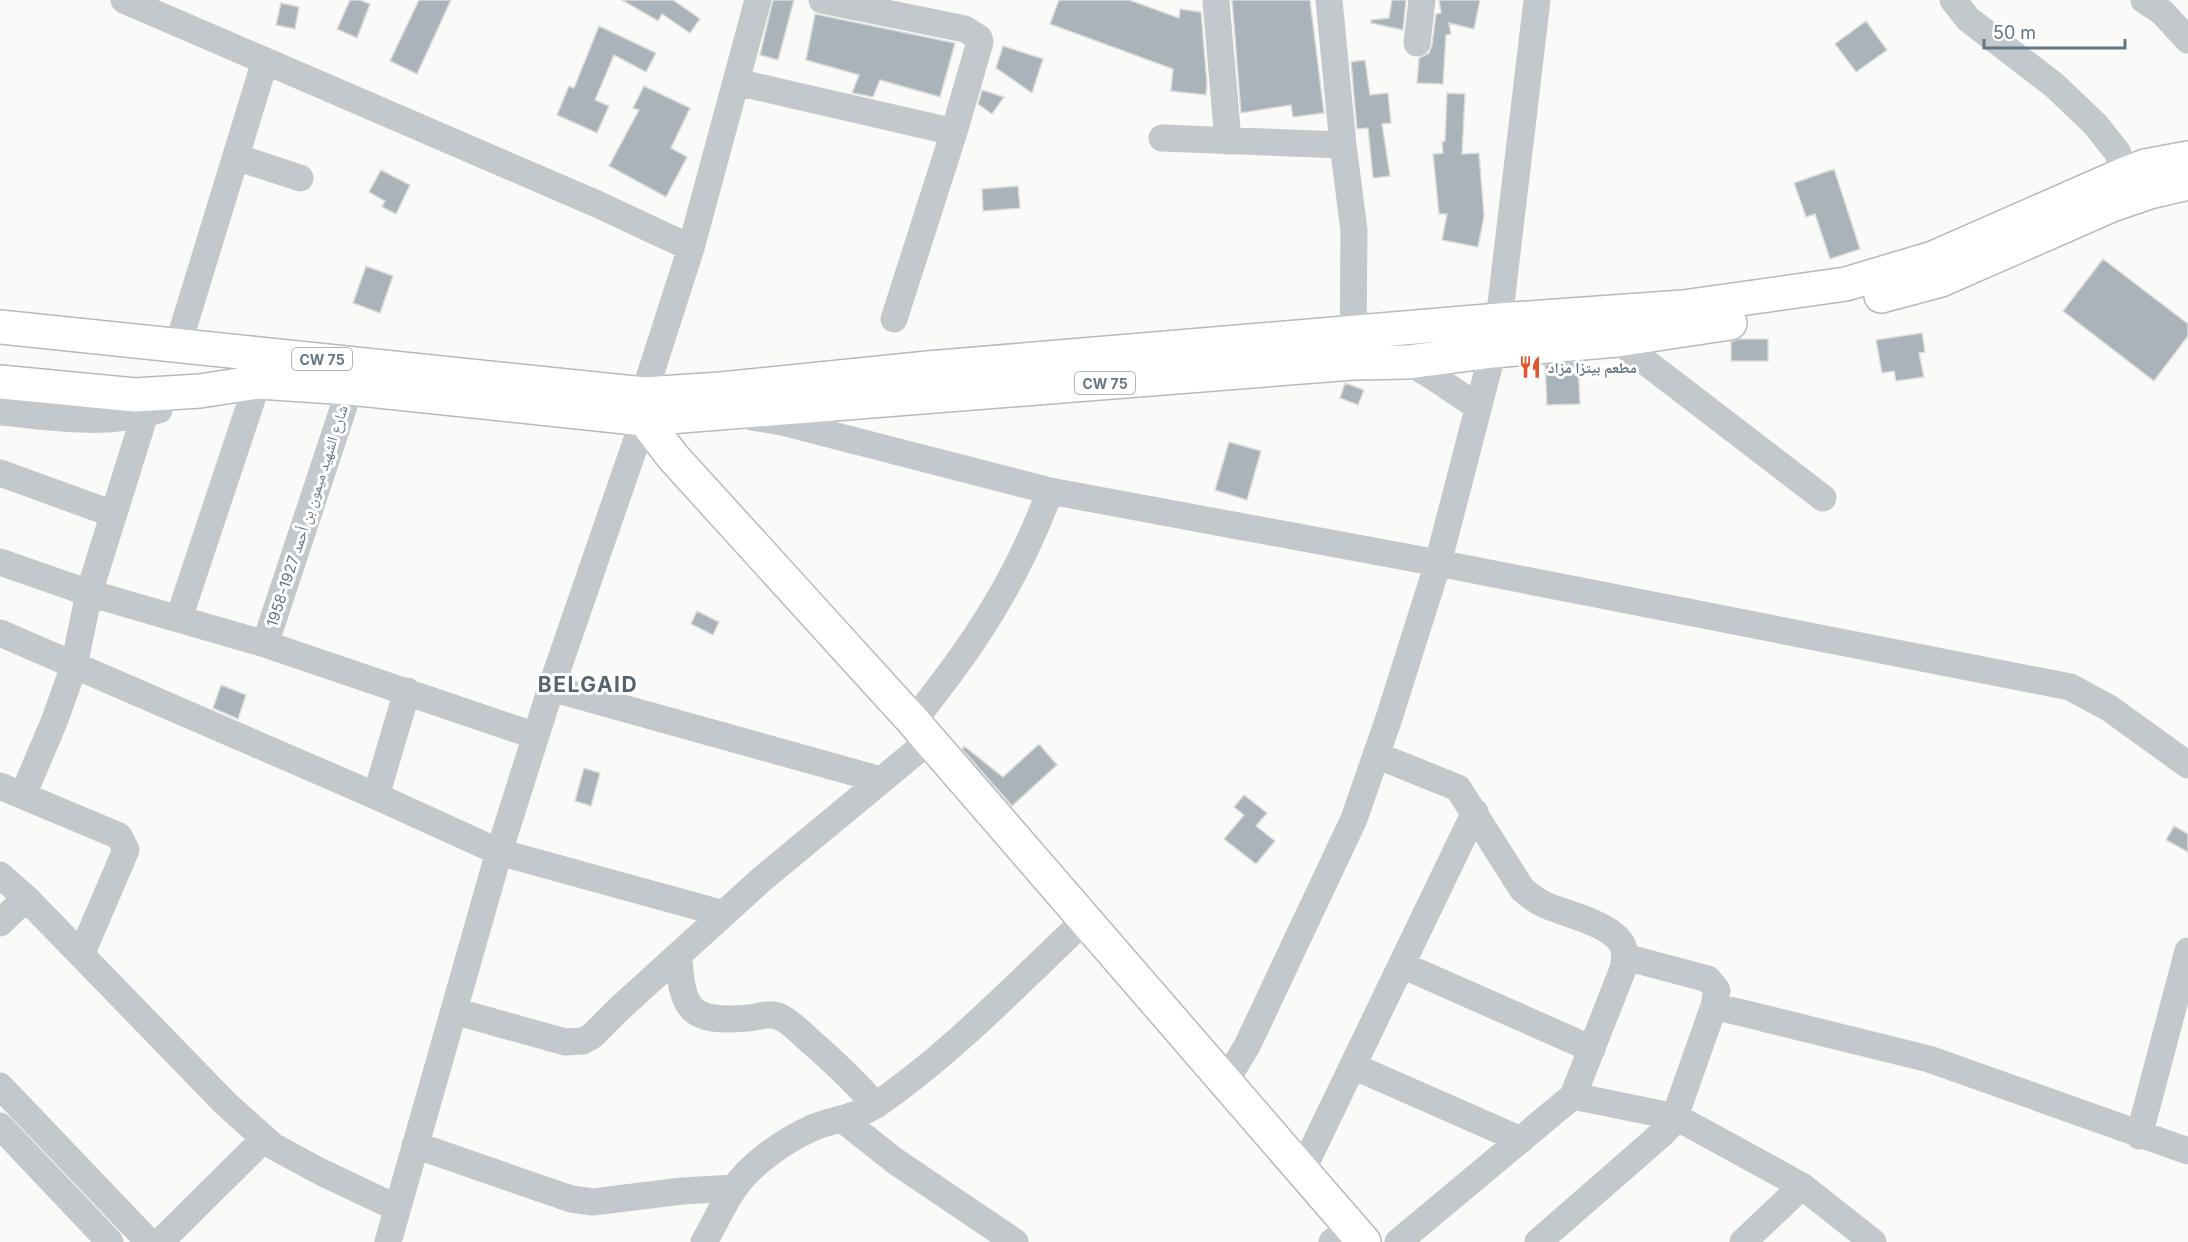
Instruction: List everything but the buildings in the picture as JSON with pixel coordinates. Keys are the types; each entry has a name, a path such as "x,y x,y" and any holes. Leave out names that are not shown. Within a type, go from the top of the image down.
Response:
{"main road":[{"name":"CW 75","path":"0,327 178,345 350,388 644,407 722,401 1496,336 1846,284 1933,258 2145,166 2188,158"},
{"name":"CW 75","path":"1353,348 1408,362 1496,336 1617,340 1855,304 1931,283 2112,205 2150,192 2188,183"},
{"name":"CW 75","path":"0,382 135,395 200,391 263,368 644,407"},
{"path":"644,407 673,457 921,730 1302,1171 1349,1237"}],"street":[{"path":"124,0 173,9 265,61 597,204 691,248"},
{"path":"388,1242 500,852 551,688 644,407 691,248 758,0"},
{"path":"822,0 965,29 978,38 979,48 954,132 894,319"},
{"path":"1329,0 1354,230 1353,348"},
{"path":"1417,43 1422,0"},
{"path":"1226,1082 1247,1046 1354,819 1438,563 1496,336 1537,0"},
{"path":"1953,0 1968,19 2054,85 2095,124 2118,153 2122,175"},
{"path":"2144,0 2162,12 2188,40"},
{"path":"1216,1 1228,141"},
{"path":"178,345 265,61"},
{"path":"736,82 954,132"},
{"path":"1162,138 1343,145"},
{"path":"236,157 300,178"},
{"path":"1617,340 1823,498"},
{"path":"1408,362 1478,407"},
{"path":"179,618 263,368"},
{"name":"شارع الشهيد ميمون بن أحمد 1927-1958","path":"265,644 350,388"},
{"path":"0,412 90,421 145,414 170,406 200,391"},
{"path":"722,401 783,422 1050,491 1438,563 2070,687 2109,708 2188,765"},
{"path":"81,955 126,850 119,836 106,829 11,790 54,722 74,666 89,593 145,414"},
{"path":"0,473 112,514"},
{"path":"454,1011 565,1042 583,1041 592,1036 762,879 881,780 921,730 953,673 998,603 1034,534 1050,491"},
{"path":"0,562 89,593 265,644 536,736"},
{"path":"0,633 500,852 724,914"},
{"path":"551,688 881,780"},
{"path":"376,796 407,691"},
{"path":"1376,755 1458,788 1522,889 1544,905 1602,928 1623,946 1625,957 1623,969 1573,1096 1398,1242"},
{"path":"1302,1171 1475,812"},
{"path":"0,875 26,898 226,1104 264,1139 319,1171 397,1208"},
{"path":"0,922 26,898"},
{"path":"705,1242 734,1188 763,1158 785,1142 813,1128 875,1105 939,1055 1085,920"},
{"path":"2139,1136 2188,951"},
{"path":"679,955 683,993 690,1008 713,1019 777,1016 799,1031 849,1076 875,1105"},
{"path":"1538,1242 1664,1132 1676,1117 1714,1006 1717,990 1708,979 1625,957"},
{"path":"1402,964 1592,1049"},
{"path":"1714,1006 1929,1059 1989,1079 2139,1136 2188,1151"},
{"path":"1353,1066 1521,1140"},
{"path":"0,1086 149,1242"},
{"path":"1573,1096 1676,1117 1802,1186 1873,1242"},
{"path":"842,1119 895,1161 1015,1242"},
{"path":"0,1126 110,1242"},
{"path":"160,1242 264,1139"},
{"path":"415,1145 571,1199 593,1202 682,1191 734,1188"},
{"path":"1743,1242 1802,1186"}],"place":[{"name":"مطعم بيتزا مزاد","path":"1530,367"}],"district":[{"name":"BELGAID","path":"588,684"}]}
